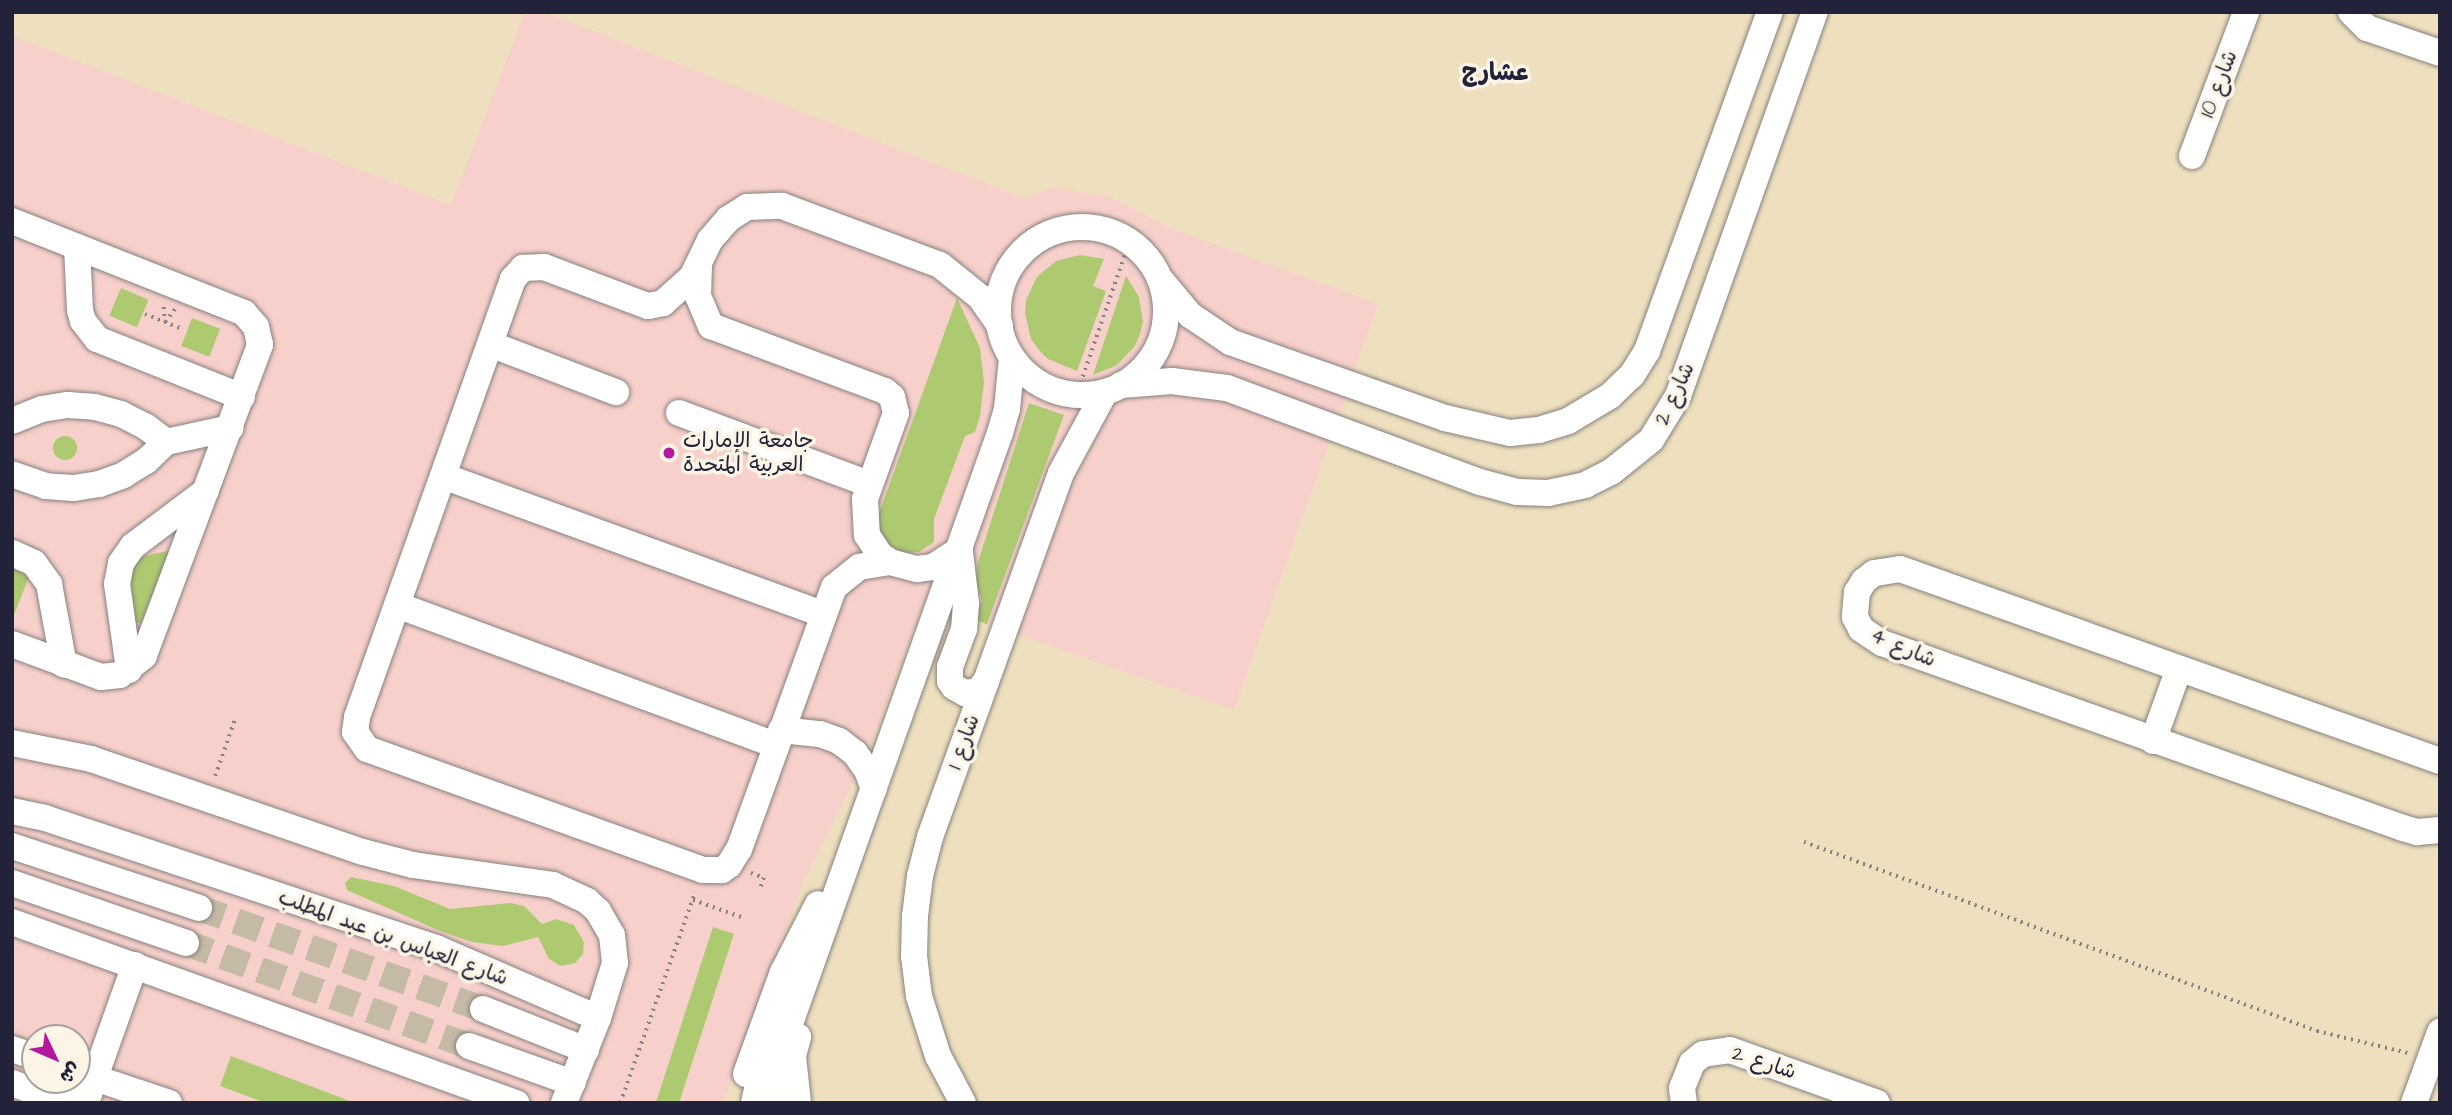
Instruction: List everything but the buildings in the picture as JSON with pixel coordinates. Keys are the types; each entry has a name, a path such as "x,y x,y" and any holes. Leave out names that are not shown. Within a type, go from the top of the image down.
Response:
{"street":[{"name":"شارع 2","path":"1129,242 1147,258 1160,279 1190,315 1230,342 1481,429 1510,433 1539,430 1568,421 1609,396 1632,375 1647,351 1770,12"},
{"name":"شارع 2","path":"1076,395 1172,381 1227,388 1480,482 1517,492 1548,493 1585,485 1611,472 1651,440 1678,396 1815,12"},
{"name":"شارع 10","path":"2192,156 2246,12"},
{"path":"2351,12 2367,28 2440,53"},
{"path":"959,550 933,567 917,569 890,562 874,562 846,575 834,587 822,614 736,858 722,870 703,870 361,745 354,724 513,279 530,266 544,267 648,306 674,296 699,266 710,240 721,225 737,212 756,205 782,206 940,265 980,297 1000,326 1012,358 1033,380 1076,395"},
{"path":"12,221 244,313 256,327 260,345 148,647 129,670 101,677 12,644"},
{"path":"1000,326 1000,296 1004,281 1020,256 1043,237 1072,228 1087,228 1102,229 1129,242"},
{"path":"77,247 80,310 83,321 97,339 242,397"},
{"path":"699,266 698,296 711,326 885,391 892,397 895,413 869,484 864,511 867,535 872,545 890,562"},
{"path":"1113,388 1148,363 1160,339 1166,314 1160,279"},
{"path":"490,344 616,392"},
{"path":"775,1103 776,1063 1000,433 1007,409 1012,358"},
{"name":"شارع 1","path":"964,1103 938,1056 924,1016 914,956 920,876 930,837 1061,473 1113,388"},
{"path":"12,421 42,409 68,405 95,407 121,414 145,426 166,442"},
{"path":"679,413 869,484"},
{"path":"12,474 46,486 73,488 99,484 124,475 146,461 166,442 230,428"},
{"path":"443,476 822,614"},
{"path":"129,670 117,584 121,563 133,546 206,491"},
{"path":"959,550 966,603 964,629 950,667 950,681 954,687 965,693 978,691 986,681"},
{"path":"12,553 34,563 46,576 64,664"},
{"name":"شارع 4","path":"2440,761 2178,671 1900,569 1874,573 1864,580 1857,592 1855,617 1870,638 2152,741 2403,828 2417,832 2440,830"},
{"path":"397,605 778,737 821,734 839,741 855,753 867,770 874,789"},
{"path":"2152,741 2178,671"},
{"path":"12,743 91,759 363,852 464,874 515,877 553,885 575,894 602,917 615,949 612,977 568,1093 469,1046"},
{"name":"شارع العباس بن عبد المطلب","path":"12,811 45,818 426,945 598,1018"},
{"path":"737,1103 783,972 853,844"},
{"path":"798,1103 793,1056 834,920 853,844"},
{"path":"12,846 199,908"},
{"path":"12,883 186,943"},
{"path":"754,1103 758,1075 824,894"},
{"path":"12,922 516,1103"},
{"path":"91,1066 135,965"},
{"path":"483,1009 586,1049"},
{"path":"2414,1103 2440,1032"},
{"name":"شارع 2","path":"1684,1103 1682,1088 1692,1063 1703,1054 1730,1050 1877,1103"},
{"path":"91,1076 169,1103"},
{"path":"42,1094 63,1102 73,1102 89,1094"}],"path":[{"path":"1076,395 1129,242"},
{"path":"145,314 183,329"},
{"path":"207,798 235,719"},
{"path":"1804,842 2317,1031 2430,1058"},
{"path":"620,1103 703,870"},
{"path":"692,900 741,917"}],"shaded area":[{"name":"جامعة الإمارات العربية المتحدة","path":"525,12 544,12 1024,198 1054,187 1112,198 1170,228 1378,304 1234,710 924,602 869,750 803,883 723,1103 12,1103 12,36 451,205"}],"green space":[{"path":"1080,255 1104,259 1093,286 1106,291 1077,371 1048,359 1039,350 1031,339 1025,313 1026,300 1037,277 1056,261"},
{"path":"1126,276 1139,297 1143,322 1140,334 1135,346 1117,365 1093,375"},
{"path":"121,288 149,300 137,327 109,316"},
{"path":"957,298 980,348 984,382 980,416 975,432 965,436 934,519 934,542 919,552 903,553 889,545 880,532 878,516"},
{"path":"192,318 220,329 209,357 181,346"},
{"path":"1029,403 1064,415 987,624 975,620 982,600 976,583 977,565"},
{"path":"65,436 74,439 77,448 74,457 65,460 56,457 53,448 56,439"},
{"path":"172,550 143,623 132,623 123,573 135,558"},
{"path":"12,567 30,574 12,620"},
{"path":"351,877 394,886 450,909 510,903 524,906 542,924 556,919 574,925 584,942 583,954 575,963 561,966 549,959 538,937 503,946 472,942 440,931 347,890 345,883"},
{"path":"713,927 734,934 679,1103 656,1103"},
{"path":"231,1056 355,1103 266,1103 220,1086"}],"tunnel":[{"path":"199,908 483,1009"},
{"path":"186,943 469,1046"}],"place":[{"name":"جامعة الإمارات العربية المتحدة","path":"669,453"}],"district":[{"name":"عشارج","path":"1495,74"}]}
